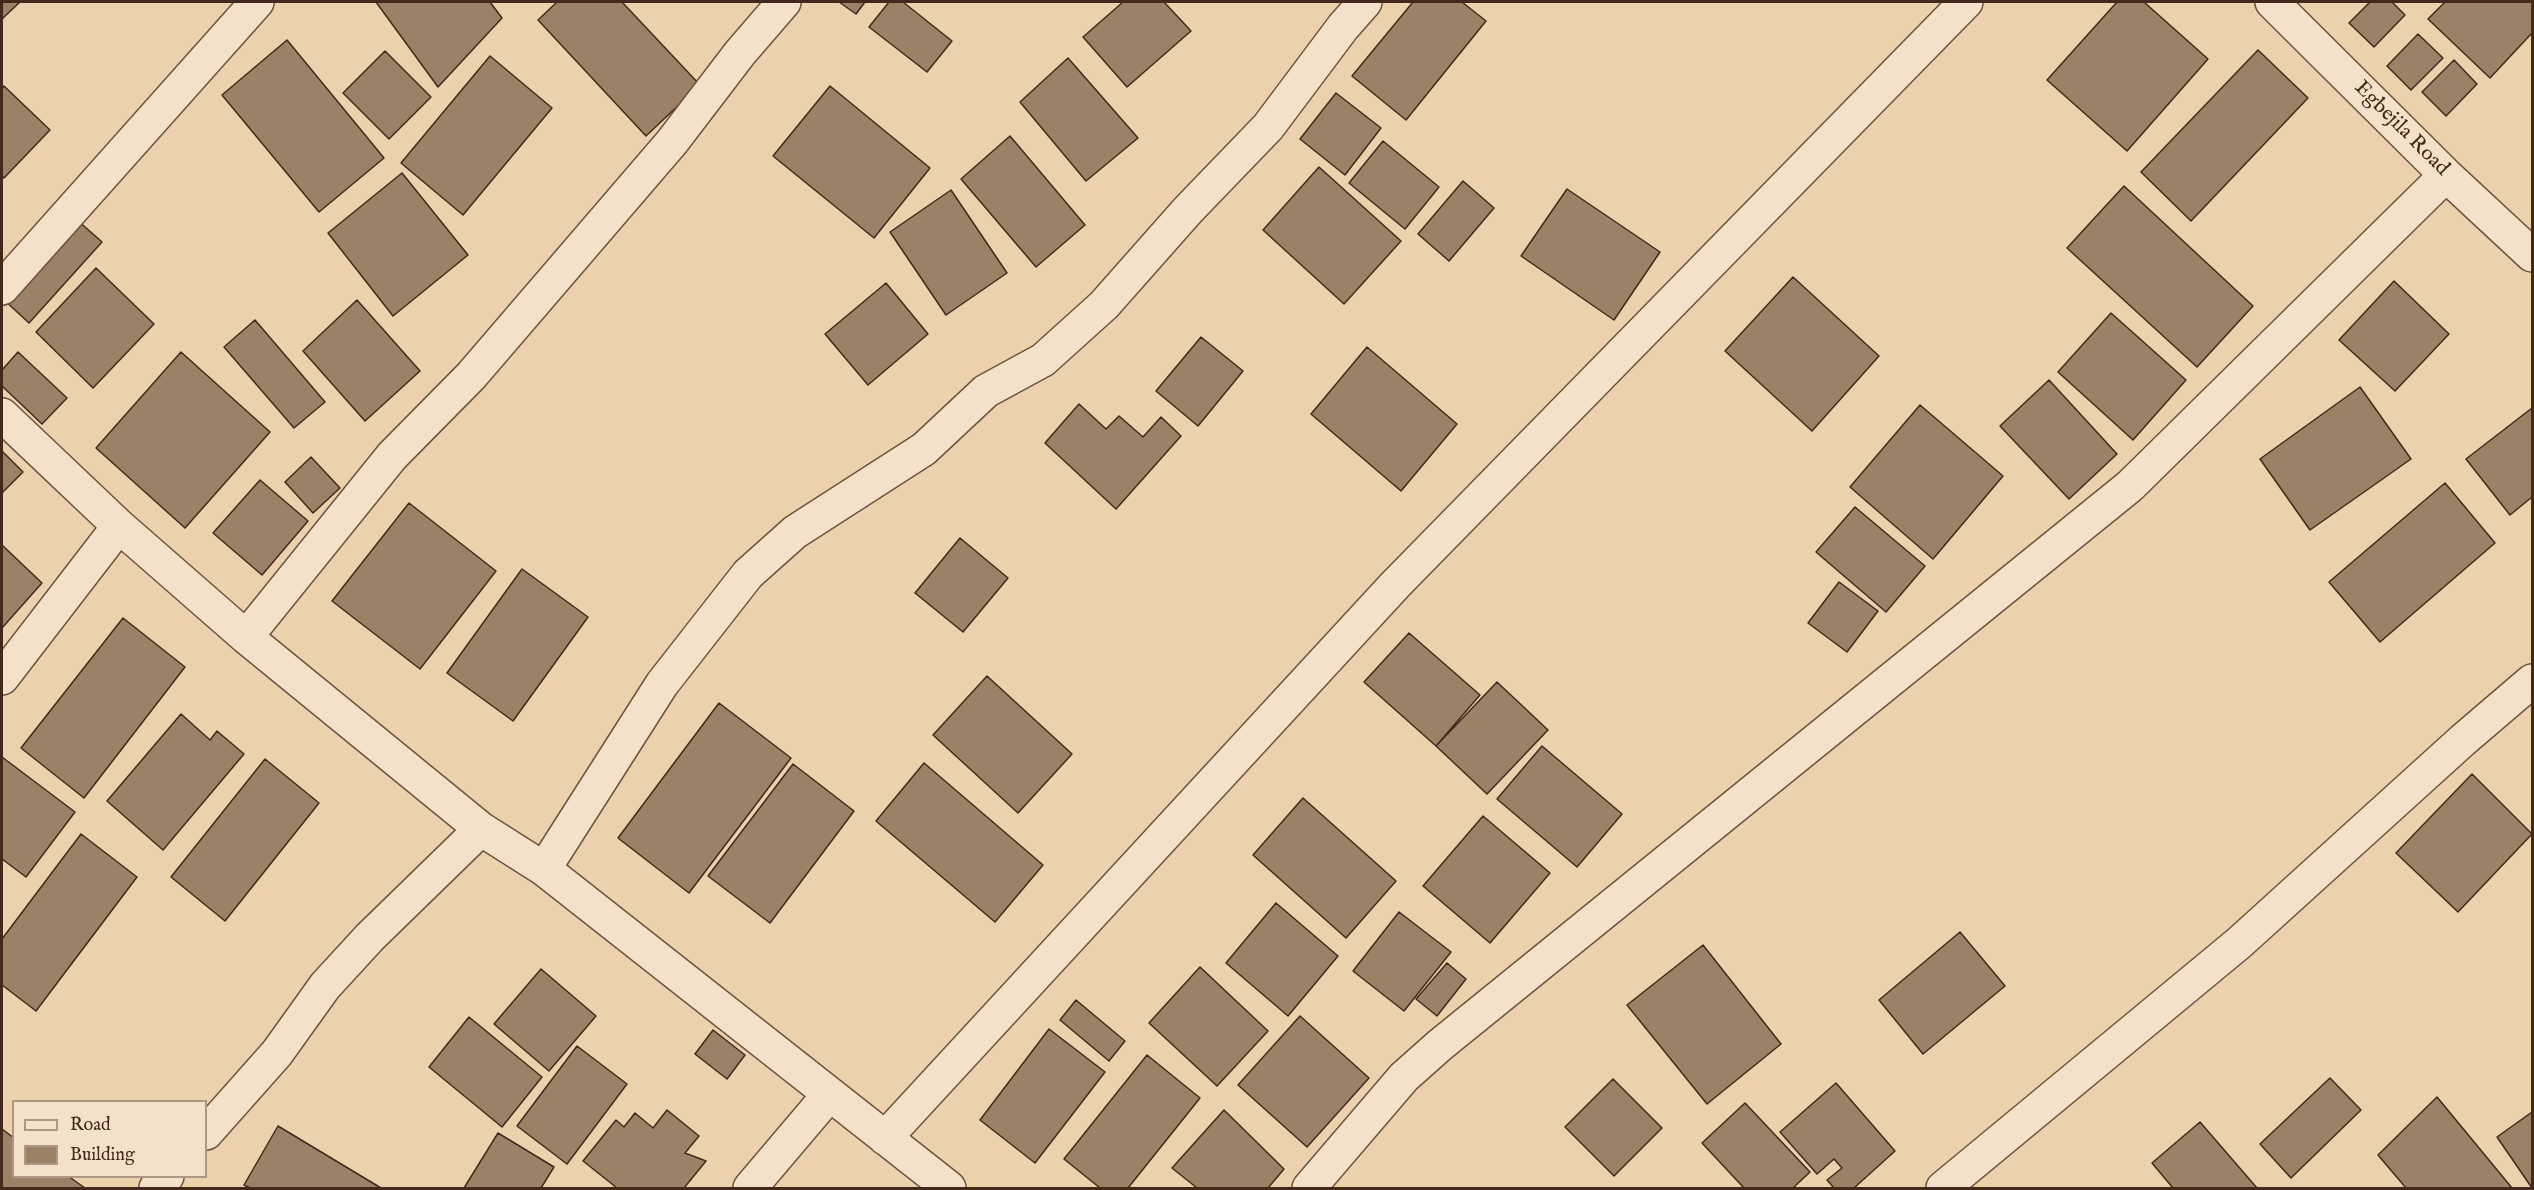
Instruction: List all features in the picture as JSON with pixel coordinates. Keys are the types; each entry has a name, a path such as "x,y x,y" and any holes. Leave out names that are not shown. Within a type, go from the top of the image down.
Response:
{"street":[{"path":"2,288 257,2"},
{"path":"246,638 392,456 471,376 664,151 740,53 784,2"},
{"path":"544,869 662,684 748,574 795,532 924,449 986,391 1043,360 1104,305 1188,210 1268,127 1342,27 1365,2"},
{"path":"885,1138 1395,585 1966,2"},
{"name":"Egbejila Road","path":"2272,2 2446,175 2532,255"},
{"path":"1309,1188 1404,1077 1440,1045 2130,486 2446,175"},
{"path":"2,415 119,526 246,638 481,829 544,869 828,1096 949,1188"},
{"path":"2,678 119,526"},
{"path":"1943,1188 2239,943 2463,740 2532,681"},
{"path":"207,1132 277,1053 325,986 370,937 481,829"},
{"path":"750,1188 828,1096"}],"building":[{"path":"2,2 20,2 2,19"},
{"path":"376,2 490,2 502,18 438,87"},
{"path":"557,2 622,2 700,85 646,136 538,20"},
{"path":"839,2 865,2 856,14"},
{"path":"889,2 903,2 952,41 927,72 869,27"},
{"path":"1123,2 1164,2 1191,31 1127,87 1083,37"},
{"path":"1413,2 1462,2 1486,21 1406,120 1352,76"},
{"path":"2117,2 2144,2 2208,59 2127,151 2047,80"},
{"path":"2370,2 2392,2 2405,15 2374,47 2349,23"},
{"path":"2445,2 2532,2 2532,33 2490,78 2428,19"},
{"path":"2418,34 2443,58 2411,90 2387,66"},
{"path":"287,40 384,158 319,212 222,95"},
{"path":"2258,50 2308,98 2191,221 2141,172"},
{"path":"385,51 431,97 389,139 343,93"},
{"path":"490,56 552,108 463,215 401,163"},
{"path":"1068,58 1138,138 1086,181 1020,102"},
{"path":"2454,60 2477,84 2446,116 2422,92"},
{"path":"4,86 50,130 4,178 2,176 2,89"},
{"path":"830,86 930,168 874,238 773,156"},
{"path":"1336,93 1381,128 1345,175 1300,139"},
{"path":"1010,136 1085,225 1036,267 961,179"},
{"path":"1383,141 1439,187 1405,229 1349,183"},
{"path":"1319,167 1401,241 1344,304 1263,230"},
{"path":"402,173 468,255 393,316 328,233"},
{"path":"1463,181 1494,208 1449,261 1418,234"},
{"path":"2124,186 2253,306 2197,367 2067,248"},
{"path":"1567,189 1660,252 1614,320 1521,256"},
{"path":"951,190 1007,273 946,315 890,232"},
{"path":"76,219 102,242 29,323 3,299"},
{"path":"96,268 154,324 93,388 36,332"},
{"path":"1793,277 1879,356 1812,431 1725,351"},
{"path":"2394,281 2449,334 2395,391 2339,340"},
{"path":"886,283 928,334 868,385 825,334"},
{"path":"357,300 420,371 365,421 303,351"},
{"path":"2111,313 2186,380 2133,440 2058,372"},
{"path":"255,320 325,402 294,428 224,347"},
{"path":"1201,337 1243,371 1198,426 1156,391"},
{"path":"1367,347 1457,424 1401,491 1311,414"},
{"path":"18,352 67,398 42,424 2,386 2,370"},
{"path":"181,352 270,432 185,528 96,448"},
{"path":"2049,380 2117,454 2069,499 2000,426"},
{"path":"2360,387 2411,459 2310,530 2260,459"},
{"path":"1079,404 1106,429 1119,416 1143,437 1161,417 1181,436 1116,509 1045,443"},
{"path":"1920,405 2003,476 1933,559 1850,487"},
{"path":"2532,408 2532,497 2510,515 2466,459"},
{"path":"2,451 23,472 2,493"},
{"path":"311,457 340,488 313,513 285,482"},
{"path":"260,480 308,521 262,575 213,533"},
{"path":"2445,483 2495,543 2380,642 2329,582"},
{"path":"409,503 496,571 420,669 332,601"},
{"path":"1855,507 1925,566 1886,612 1816,552"},
{"path":"960,538 1008,578 963,632 915,593"},
{"path":"2,545 42,583 2,628"},
{"path":"522,569 588,617 513,721 447,673"},
{"path":"1839,582 1878,611 1847,652 1808,623"},
{"path":"123,618 185,667 84,798 21,748"},
{"path":"1409,633 1480,695 1436,746 1364,682"},
{"path":"987,676 1072,754 1018,813 933,735"},
{"path":"1497,682 1548,730 1487,794 1436,746"},
{"path":"719,703 791,758 689,893 618,838"},
{"path":"181,714 210,740 217,731 244,754 163,850 107,801"},
{"path":"1542,746 1622,814 1577,867 1497,799"},
{"path":"2,757 75,812 26,877 2,859"},
{"path":"265,759 319,803 225,921 171,877"},
{"path":"924,763 1043,865 995,922 876,821"},
{"path":"793,764 854,811 770,923 708,876"},
{"path":"2472,774 2532,834 2458,912 2396,853"},
{"path":"1303,798 1396,881 1346,938 1253,855"},
{"path":"1483,816 1550,873 1490,943 1423,886"},
{"path":"81,834 137,877 36,1011 2,985 2,939"},
{"path":"1276,903 1338,956 1288,1016 1226,963"},
{"path":"1399,912 1451,952 1404,1011 1353,971"},
{"path":"1960,932 2005,986 1923,1054 1879,1000"},
{"path":"1703,945 1781,1044 1707,1104 1627,1005"},
{"path":"1447,963 1466,979 1437,1016 1416,999"},
{"path":"1200,967 1268,1031 1217,1086 1149,1023"},
{"path":"541,969 596,1016 549,1071 494,1024"},
{"path":"1076,1000 1125,1041 1109,1061 1060,1020"},
{"path":"1300,1016 1369,1078 1307,1147 1238,1085"},
{"path":"469,1017 542,1077 502,1127 429,1067"},
{"path":"1049,1029 1105,1072 1035,1163 980,1120"},
{"path":"713,1030 745,1055 727,1079 695,1054"},
{"path":"577,1046 627,1084 567,1164 517,1126"},
{"path":"1147,1055 1200,1098 1128,1188 1100,1188 1064,1159"},
{"path":"2330,1078 2361,1110 2291,1178 2260,1144"},
{"path":"1613,1079 1662,1128 1614,1176 1565,1127"},
{"path":"1836,1083 1895,1151 1854,1188 1834,1188 1827,1180 1842,1168 1834,1159 1817,1174 1780,1132"},
{"path":"2437,1097 2512,1188 2406,1188 2378,1155"},
{"path":"1745,1103 1810,1172 1793,1188 1744,1188 1702,1143"},
{"path":"667,1110 699,1136 685,1153 706,1161 684,1188 617,1188 583,1161 616,1120 624,1127 635,1113 653,1128"},
{"path":"1224,1110 1284,1169 1268,1188 1197,1188 1172,1168"},
{"path":"2532,1112 2532,1188 2497,1137"},
{"path":"2200,1122 2257,1188 2173,1188 2152,1163"},
{"path":"278,1126 381,1188 250,1188 244,1185"},
{"path":"2,1129 12,1136 12,1178 71,1178 85,1188 2,1188"},
{"path":"498,1133 554,1167 541,1188 464,1188"}]}
